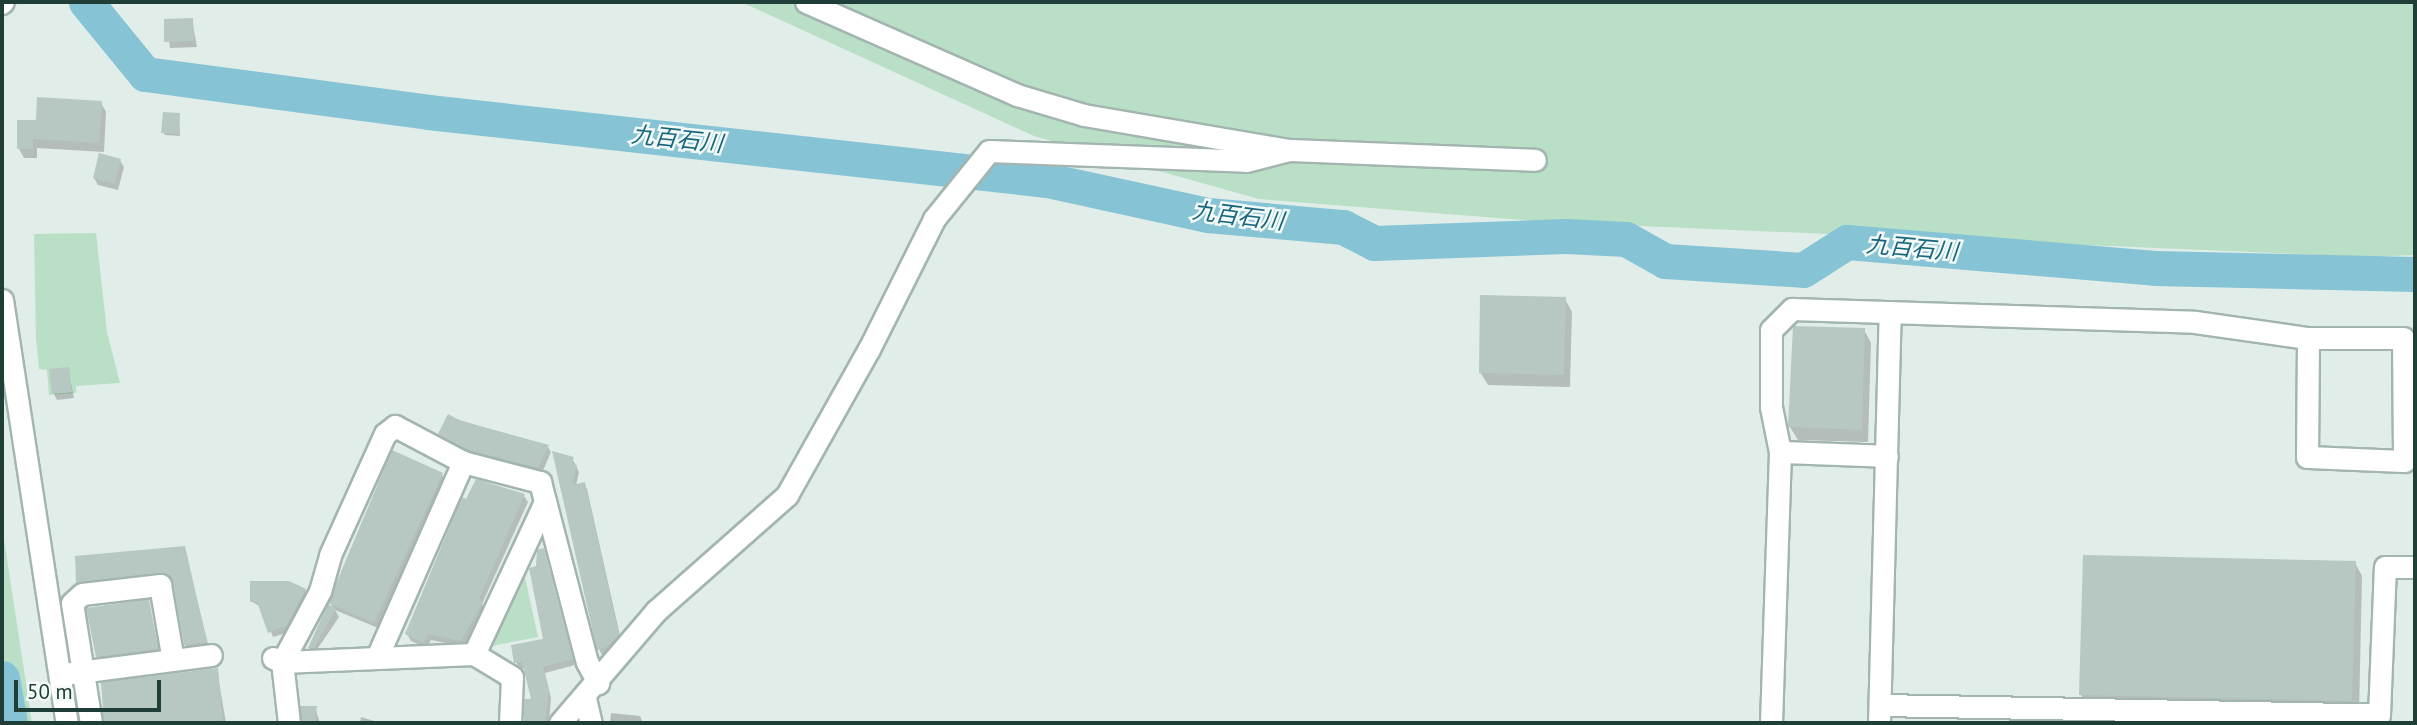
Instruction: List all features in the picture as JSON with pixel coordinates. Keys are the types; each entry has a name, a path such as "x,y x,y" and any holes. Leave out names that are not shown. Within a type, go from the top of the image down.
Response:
{"street":[{"path":"806,2 1017,95 1084,115 1289,150 1535,160"},
{"path":"560,723 591,691 656,611 786,495 863,359 934,219 958,188 998,151 1246,161 1289,150"},
{"path":"2,300 67,723"},
{"path":"1771,723 1780,452 1771,407 1771,330 1792,309 2195,322 2308,338 2403,338 2404,460 2307,457 2308,338"},
{"path":"1891,312 1880,714 2379,715 2385,567 2415,567"},
{"path":"289,723 277,660 320,591 330,555 385,434 395,426 463,462 540,482 587,662 591,723"},
{"path":"1780,452 1887,456"},
{"path":"378,655 463,462"},
{"path":"474,654 545,502"},
{"path":"77,723 72,603 82,594 160,585 173,660"},
{"path":"48,608 58,607 91,723"},
{"path":"277,660 474,654 512,677 510,723"},
{"path":"76,672 211,655"}],"green space":[{"path":"741,2 2415,2 2415,255 2367,257 1548,222 1259,199 1034,136"},
{"path":"96,233 107,332 120,383 76,386 76,393 49,395 47,370 39,369 36,338 34,234"},
{"path":"2,526 32,723 2,723"},
{"path":"523,568 538,637 486,647"}],"building":[{"path":"193,18 194,41 164,42 164,19"},
{"path":"37,97 102,101 99,143 33,139 33,149 17,149 17,120 36,120"},
{"path":"163,112 180,113 179,134 161,133"},
{"path":"99,153 121,159 115,184 93,178"},
{"path":"1480,295 1566,297 1564,375 1479,373"},
{"path":"1793,326 1865,328 1862,430 1788,427"},
{"path":"69,367 72,392 52,394 49,369"},
{"path":"448,414 461,421 549,445 538,468 468,450 438,434"},
{"path":"392,450 443,473 374,623 328,603"},
{"path":"552,451 574,457 572,464 577,465 572,485 585,482 619,634 607,647 597,650"},
{"path":"476,479 525,494 479,599 483,602 461,641 428,634 423,643 405,634 462,497 466,499"},
{"path":"185,546 207,642 184,645 173,583 166,573 76,583 75,556"},
{"path":"544,548 573,659 543,667 549,690 545,723 536,723 524,721 524,699 531,699 522,662 514,663 511,645 543,639 529,568 536,566 537,550"},
{"path":"2083,555 2356,561 2352,701 2079,695"},
{"path":"250,581 289,581 306,589 286,626 268,633 257,602 250,602"},
{"path":"149,599 158,649 96,657 86,608"},
{"path":"328,604 336,609 314,648 308,648"},
{"path":"218,668 223,723 104,723 101,682"},
{"path":"300,706 317,706 315,723 302,723"}],"waterway":[{"name":"九百石川","path":"86,2 145,74 428,112 1047,180 1208,215 1343,227 1374,243 1566,236 1626,239 1665,261 1803,270 1847,242 2155,268 2415,274"},
{"path":"2,678 10,723"}]}
